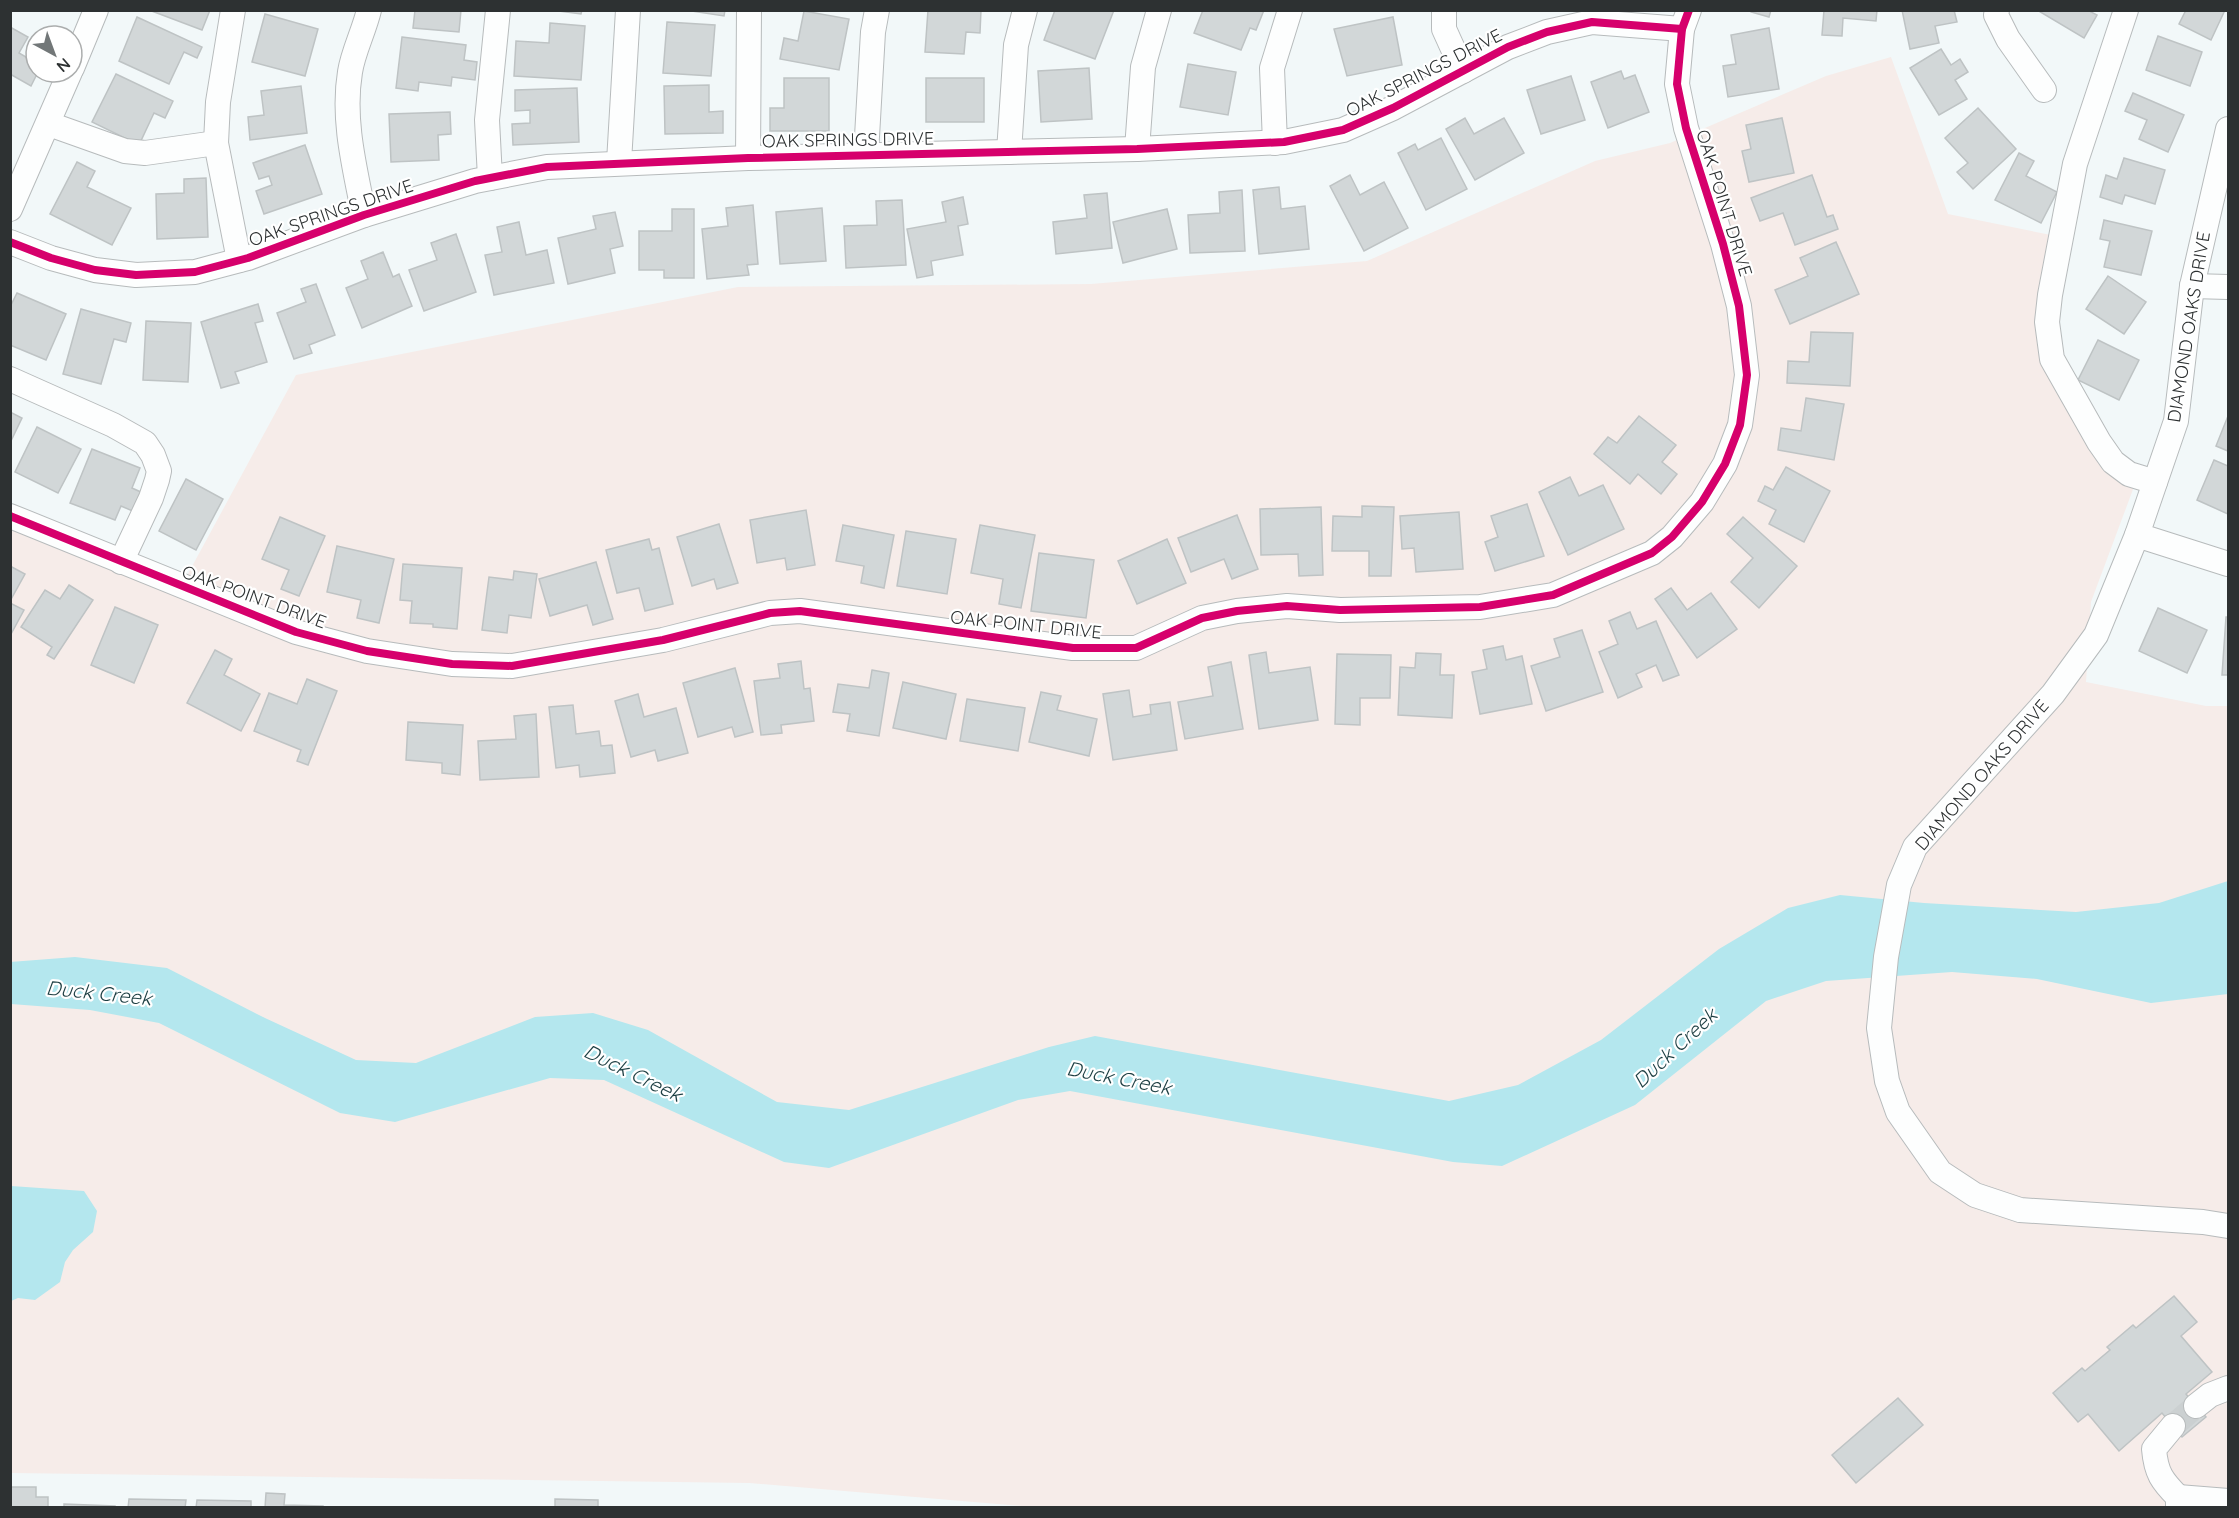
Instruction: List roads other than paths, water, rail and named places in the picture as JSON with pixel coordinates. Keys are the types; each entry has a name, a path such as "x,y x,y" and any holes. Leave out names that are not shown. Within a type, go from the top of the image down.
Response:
{"street":[{"path":"84,39 96,10"},
{"path":"233,10 218,102 216,143 239,260"},
{"path":"364,215 351,151 347,105 350,71 369,10"},
{"path":"490,178 487,120 498,10"},
{"path":"619,162 628,10"},
{"path":"748,158 749,10"},
{"path":"866,154 873,32 877,10"},
{"path":"1009,152 1016,45 1024,10"},
{"path":"1137,149 1143,67 1158,10"},
{"path":"1275,143 1272,68 1290,10"},
{"path":"1444,10 1444,29 1463,71"},
{"path":"1997,10 1996,15 2008,39 2044,90"},
{"path":"2126,10 2075,164 2047,322 2052,359 2099,442 2113,462 2128,474 2155,482"},
{"name":"OAK SPRINGS DRIVE","path":"10,242 51,258 95,270 136,275 195,272 239,260 364,215 475,181 547,166 866,154 1137,149 1275,143 1343,130 1393,108 1508,46 1547,32 1565,19 1592,22 1685,20"},
{"name":"OAK POINT DRIVE","path":"10,516 296,632 366,651 452,664 512,666 663,640 771,613 800,611 1073,648 1136,648 1202,618 1237,612 1287,606 1340,610 1480,607 1553,595 1652,553 1672,537 1702,502 1725,464 1740,425 1747,375 1739,306 1723,244 1686,129 1677,84 1685,20"},
{"path":"10,208 65,84"},
{"path":"49,124 125,151 145,153 216,143"},
{"name":"DIAMOND OAKS DRIVE","path":"2229,129 2226,153 2192,286 2176,421 2137,535 2096,635 2053,694 1915,847 1899,885 1886,957 1879,1028 1887,1081 1898,1112 1940,1172 1975,1195 2020,1210 2203,1222 2229,1226"},
{"path":"2192,286 2229,287"},
{"path":"10,379 113,425 145,443 153,455 159,471 157,480 121,562"},
{"path":"2137,535 2229,564"},
{"path":"2196,1406 2210,1395 2229,1388"},
{"path":"2173,1426 2154,1449 2155,1468 2178,1502 2229,1501"}],"water":[{"name":"Duck Creek","path":"2228,881 2228,994 2151,1003 2037,979 1952,972 1826,981 1766,1001 1635,1105 1502,1166 1453,1162 1070,1091 1018,1100 829,1168 784,1162 604,1080 550,1078 395,1122 340,1113 159,1023 90,1010 11,1004 10,962 75,957 167,968 265,1018 356,1060 416,1063 535,1017 593,1013 648,1030 777,1102 849,1110 1049,1047 1095,1036 1449,1101 1518,1085 1601,1040 1719,949 1788,908 1840,895 1924,903 2076,912 2159,903"},
{"path":"11,1186 84,1191 97,1211 93,1232 73,1250 65,1262 60,1282 35,1300 18,1298 11,1301"}],"tunnel":[{"path":"2173,1426 2196,1406"}]}
